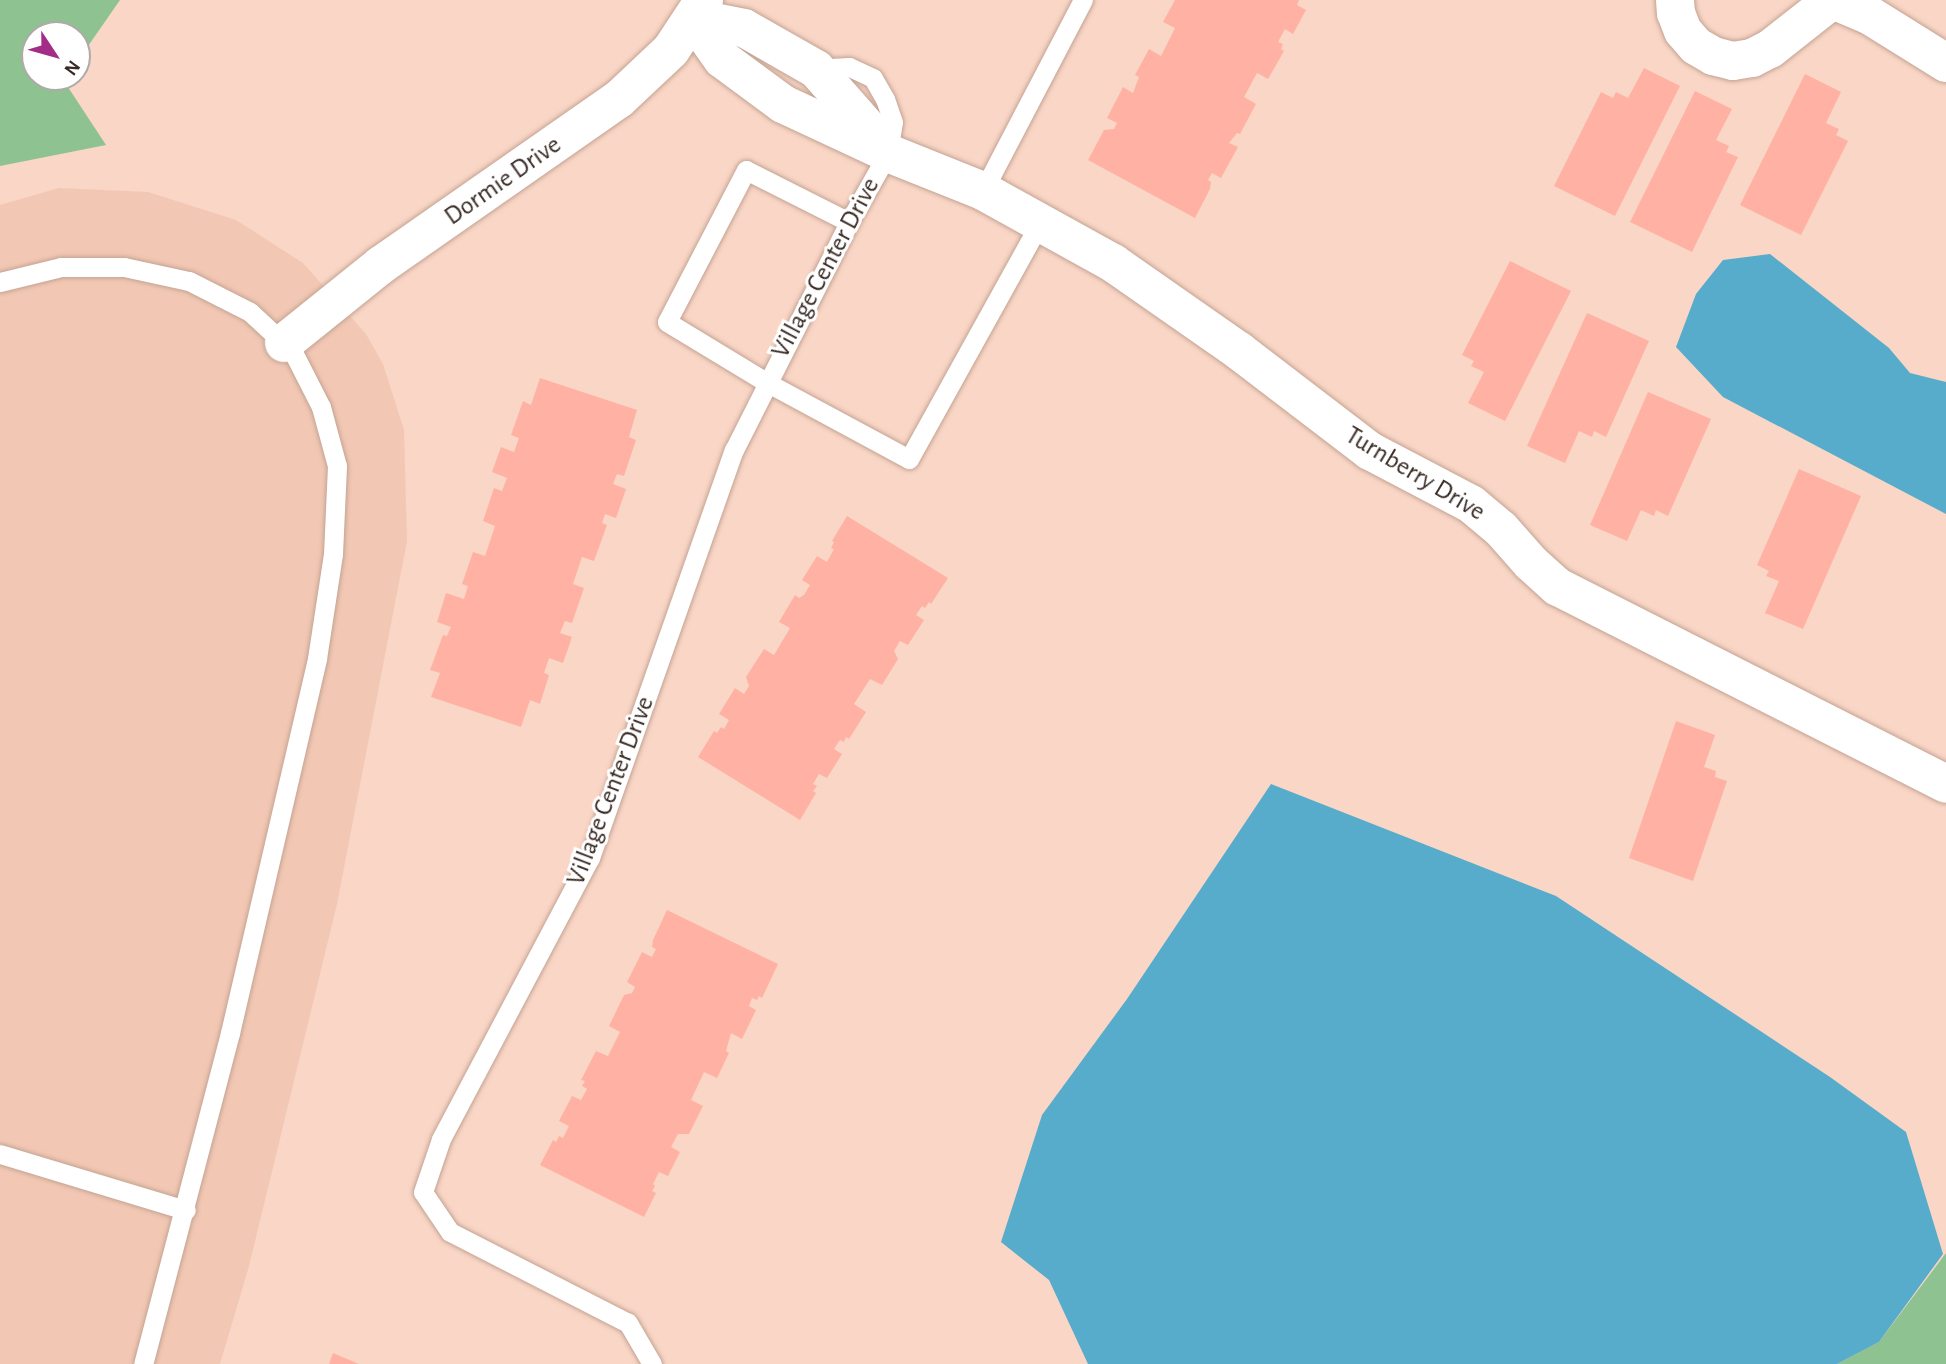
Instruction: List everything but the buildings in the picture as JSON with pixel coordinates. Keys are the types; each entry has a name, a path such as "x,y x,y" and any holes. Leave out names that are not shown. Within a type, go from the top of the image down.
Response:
{"street":[{"path":"1675,0 1676,13 1683,31 1696,47 1713,56 1732,61 1752,58 1770,49 1832,0 1869,15 1946,63"},
{"name":"Turnberry Drive","path":"699,9 722,59 783,104 888,153 983,191 1113,263 1239,351 1370,451 1471,504 1501,529 1531,563 1558,587 1946,784"},
{"path":"699,9 744,27 816,69 874,132 888,153"},
{"name":"Dormie Drive","path":"284,344 381,265 619,99 671,50 699,9"}],"lane":[{"path":"983,191 1083,0"},
{"name":"Village Center Drive","path":"652,1364 628,1323 450,1232 423,1192 441,1139 590,858 734,450 766,382 888,153"},
{"path":"849,222 746,170 667,322 766,382 909,459 1040,223"},
{"path":"0,282 61,267 124,267 189,281 250,312 293,352 321,407 337,466 333,554 317,659 255,931 186,1210 143,1364"},
{"path":"0,1154 186,1210"}],"shaded area":[{"path":"59,188 148,192 236,220 303,263 366,334 383,364 404,430 407,541 337,904 249,1266 220,1364 0,1364 0,205"}],"green space":[{"path":"0,0 120,0 91,42 91,21 21,21 21,91 71,91 106,145 0,166"},
{"path":"1946,1253 1946,1364 1837,1364 1879,1342"}],"water":[{"path":"1770,254 1889,348 1910,373 1946,382 1946,514 1723,397 1676,347 1696,294 1723,260"},
{"path":"1271,784 1556,896 1830,1077 1906,1132 1943,1254 1879,1342 1837,1364 1088,1364 1049,1280 1001,1242 1042,1115 1127,999"}]}
